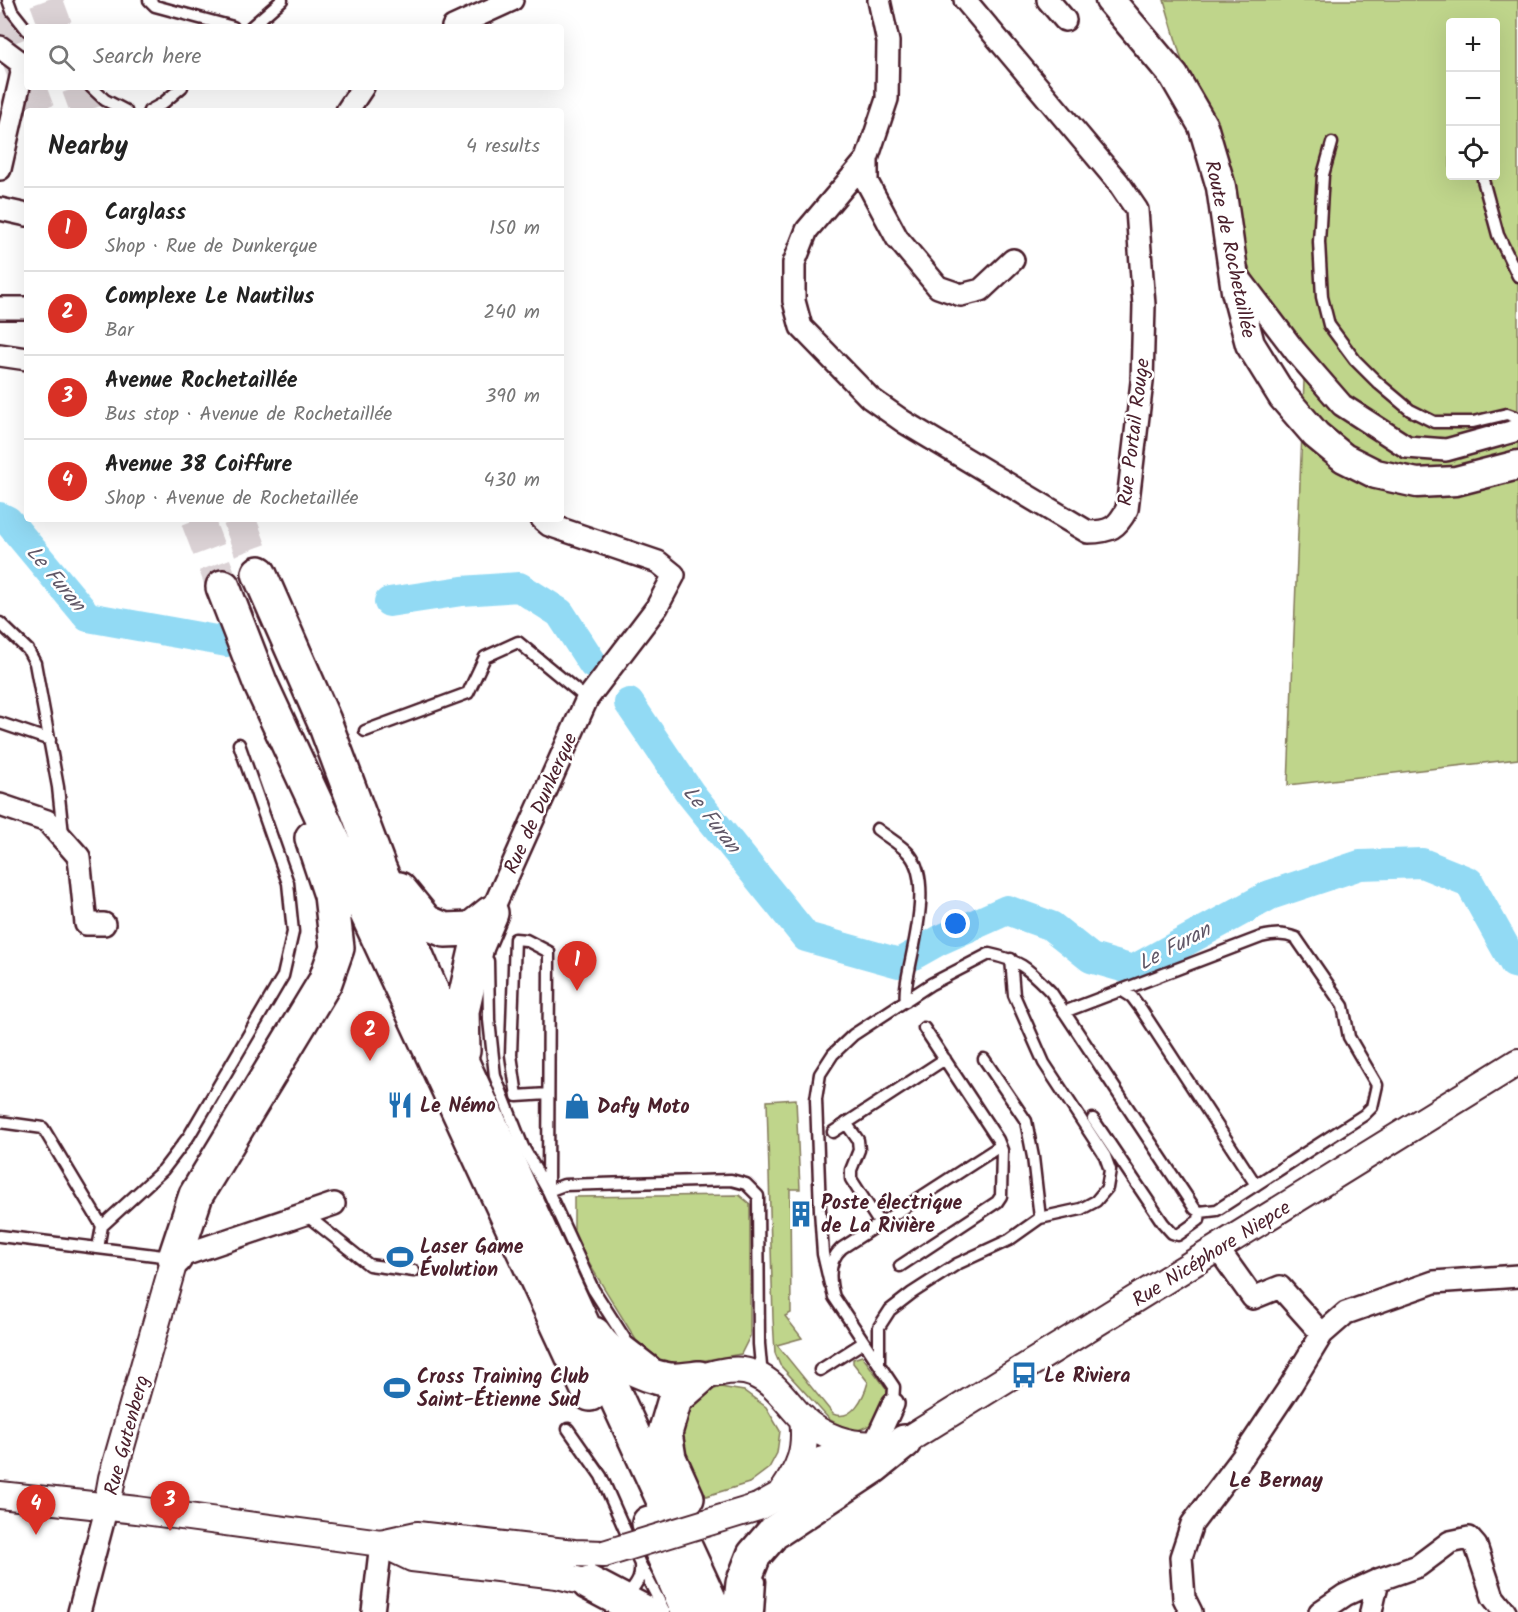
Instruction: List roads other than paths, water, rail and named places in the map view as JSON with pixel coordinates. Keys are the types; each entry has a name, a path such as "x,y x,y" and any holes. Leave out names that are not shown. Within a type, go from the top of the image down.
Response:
{"highway":[{"path":"259,573 324,721 379,868 464,1067 715,1612"},
{"path":"175,1258 196,1195 325,982 337,948 331,894 261,685 223,587"},
{"path":"261,685 689,1612"},
{"path":"379,868 426,922 445,930 471,929 489,937 477,946 462,1011 464,1067"},
{"path":"570,1296 602,1346 635,1370 671,1380 699,1378"},
{"path":"635,1370 665,1433 669,1458 740,1612"},
{"path":"665,1433 675,1399 699,1378"},
{"path":"740,1612 743,1584 754,1555 773,1533 873,1467 880,1444"},
{"path":"589,1582 644,1612"}],"main road":[{"name":"Route de Rochetaillée","path":"1110,0 1174,76 1203,126 1221,187 1232,268 1250,344 1283,396 1316,435 1344,458 1376,474 1417,483 1456,481 1518,465"}],"street":[{"path":"460,24 512,0"},
{"name":"Rue Portail Rouge","path":"879,0 888,42 887,99 867,159 867,182 897,238 938,287 961,295 981,290 1013,260"},
{"name":"Rue Portail Rouge","path":"867,159 807,230 794,263 794,301 801,327 870,398 904,422 1088,532 1104,532 1119,524 1127,508 1142,382 1144,305 1137,210 1118,182 965,0"},
{"path":"1048,0 1065,20"},
{"path":"0,47 20,62 22,73 0,169"},
{"path":"349,108 361,90"},
{"path":"0,209 24,214"},
{"path":"1232,268 1295,351 1342,405 1407,447 1446,450 1518,430"},
{"path":"0,308 24,308"},
{"path":"0,355 24,359"},
{"name":"Rue de Dunkerque","path":"489,937 587,699 657,607 674,575 658,562 546,522"},
{"path":"0,805 47,821 80,858 86,924 104,924"},
{"name":"Rue Nicéphore Niepce","path":"381,1543 417,1535 574,1553 604,1554 758,1507 816,1475 861,1455 1218,1249 1518,1062"},
{"path":"175,1258 334,1204"},
{"path":"1218,1249 1253,1298 1280,1287 1322,1334"},
{"name":"Rue Gutenberg","path":"79,1612 107,1506 112,1478 175,1258"},
{"path":"1191,1612 1184,1598 1180,1557 1192,1524 1242,1458 1322,1334 1346,1313 1434,1282 1518,1276"},
{"path":"699,1378 724,1370 753,1373 779,1390 803,1418 817,1430 844,1442 880,1444"},
{"path":"880,1444 893,1404"},
{"path":"782,1494 798,1470 805,1434 803,1418"},
{"path":"798,1470 821,1458 880,1444"},
{"path":"0,1495 107,1506 381,1543 412,1558 557,1575 589,1582"},
{"path":"1320,1612 1346,1595 1378,1580 1418,1566 1450,1542 1469,1538 1476,1546 1492,1597 1505,1612"},
{"path":"373,1612 381,1543"},
{"path":"1371,1612 1378,1580"}],"lane":[{"path":"8,0 12,11 24,26"},
{"path":"149,0 155,6 171,5 225,24"},
{"path":"254,24 282,0"},
{"path":"94,90 105,100 120,108"},
{"path":"155,108 178,90"},
{"path":"1332,143 1323,176 1319,242 1322,297 1329,325 1355,360 1378,383 1410,410 1434,422 1473,422 1507,414 1518,418"},
{"path":"1483,180 1498,235 1518,276"},
{"path":"0,623 28,650 35,663 58,787 63,840"},
{"path":"365,731 468,693 485,657 518,642 587,699"},
{"path":"0,723 50,740"},
{"path":"98,1248 102,1226 163,1170 189,1136 283,976 293,932 288,883 239,744"},
{"path":"877,829 910,854 921,884 908,981 904,991 906,1001"},
{"path":"893,1404 894,1387 834,1297 830,1284 823,1254 816,1099 820,1074 833,1054 853,1035 931,984 989,954 1011,959 1026,966 1051,992 1064,1012 1195,1209 1200,1212 1217,1210 1364,1115 1372,1107 1377,1085 1349,1037 1344,1006 1296,938 1287,934 1261,937 1064,1012"},
{"name":"Rue de Dunkerque","path":"489,937 489,1020 495,1076 523,1147 548,1191 593,1289 627,1342 658,1366 699,1378"},
{"path":"548,1094 517,1096 511,1055 515,939 526,940 549,952 548,1191 564,1185 731,1180 746,1184 758,1196 759,1344 763,1379"},
{"path":"879,1364 879,1327 890,1310 912,1293 957,1264 1008,1240 1040,1218 1081,1209 1096,1201 1107,1188 1110,1170 1106,1156 1044,1063 1014,995 1011,959"},
{"path":"1121,990 1141,1009 1256,1185"},
{"path":"900,1266 997,1202 1001,1196 998,1140 924,1028"},
{"path":"833,1132 945,1059"},
{"path":"984,1059 1026,1121 1040,1218"},
{"path":"1093,1119 1172,1233 1178,1235 1199,1220 1200,1212"},
{"path":"0,1122 43,1128 102,1226"},
{"path":"846,1123 858,1140 859,1150 851,1170 851,1179 880,1224"},
{"path":"830,1284 833,1258 838,1252 1000,1146"},
{"path":"305,1214 369,1265 414,1271"},
{"path":"0,1236 175,1258"},
{"path":"820,1370 864,1342"},
{"path":"568,1429 600,1476 639,1562 665,1612"},
{"path":"589,1582 617,1591 631,1591 641,1576 639,1562"},
{"path":"748,1571 760,1581 758,1612"}],"waterway":[{"name":"Le Furan","path":"0,517 8,521 88,617 227,642"},
{"name":"Le Furan","path":"389,602 462,591 519,587 560,613 593,664"},
{"name":"Le Furan","path":"629,703 690,793 806,937 899,963 940,940 1007,910 1051,926 1091,958 1133,970 1270,895 1360,865 1422,863 1469,882 1514,963 1518,964"}],"tunnel":[{"path":"46,0 55,24"},
{"path":"0,13 24,74"},
{"path":"30,90 37,108"},
{"path":"79,90 86,108"},
{"path":"198,522 223,587"},
{"path":"240,522 259,573"}],"place":[{"name":"Carglass","path":"577,991"},
{"name":"Complexe Le Nautilus","path":"370,1061"},
{"name":"Le Némo","path":"400,1105"},
{"name":"Dafy Moto","path":"577,1106"},
{"name":"Poste électrique de La Rivière","path":"801,1214"},
{"name":"Laser Game Évolution","path":"400,1257"},
{"name":"Le Riviera","path":"1024,1375"},
{"name":"Cross Training Club Saint-Étienne Sud","path":"397,1388"},
{"name":"Avenue Rochetaillée","path":"170,1531"},
{"name":"Avenue 38 Coiffure","path":"36,1535"}],"district":[{"name":"Le Bernay","path":"1276,1480"}]}
